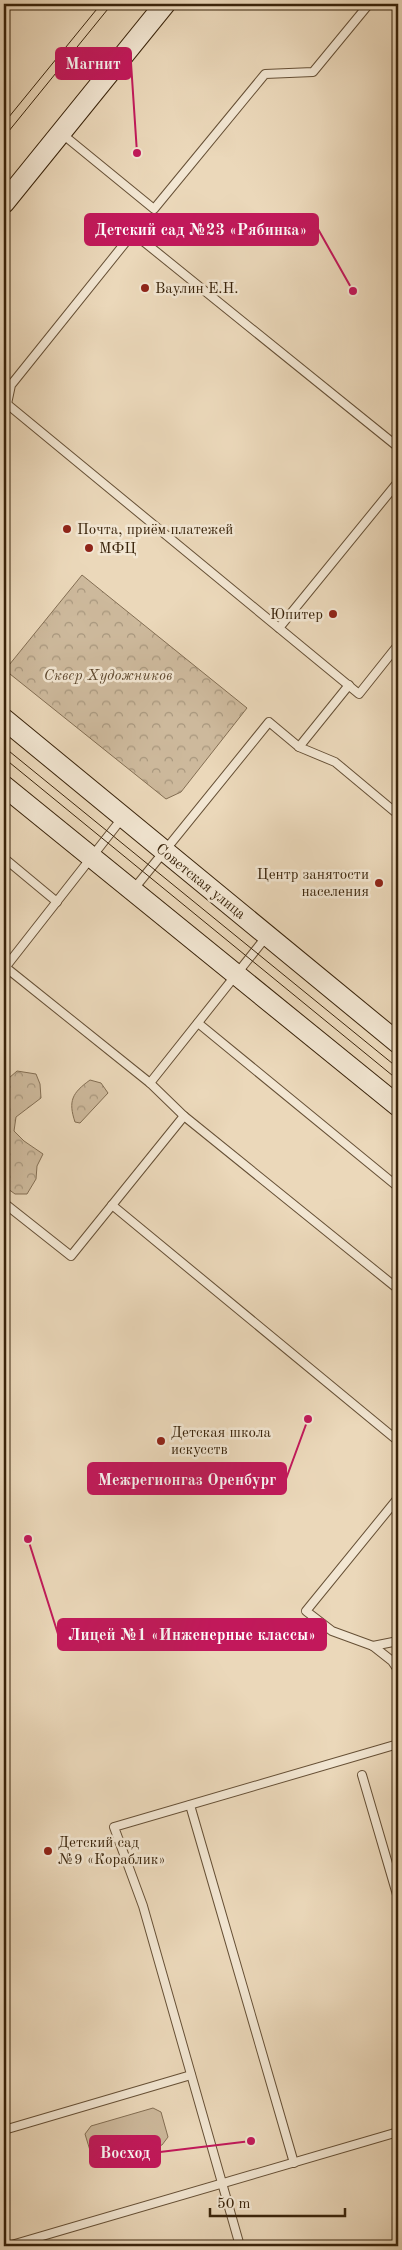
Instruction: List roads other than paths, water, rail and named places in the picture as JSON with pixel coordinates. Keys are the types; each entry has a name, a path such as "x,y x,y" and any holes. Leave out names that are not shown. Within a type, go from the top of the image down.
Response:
{"main road":[{"path":"4,203 165,4"},
{"name":"Советская улица","path":"4,720 398,1043"},
{"path":"4,786 398,1106"}],"lane":[{"path":"61,133 154,209 265,74 313,72 369,4"},
{"path":"398,447 133,233 11,385 5,405 359,694 398,645"},
{"path":"279,628 398,482"},
{"path":"300,747 349,686"},
{"path":"133,890 269,722 300,747 335,762 395,812 398,807"},
{"path":"123,818 4,967 150,1083 184,1116 398,1289"},
{"path":"4,858 57,902"},
{"path":"150,1083 267,935"},
{"path":"198,1023 398,1187"},
{"path":"4,1204 72,1256 184,1116"},
{"path":"112,1205 398,1441"},
{"path":"398,1498 306,1611 332,1631 373,1646 392,1661 398,1670"},
{"path":"373,1646 398,1642"},
{"path":"240,2246 143,1906 114,1827 398,1744"},
{"path":"362,1774 398,1898"},
{"path":"190,1805 294,2163"},
{"path":"4,2130 191,2075"},
{"path":"8,2246 398,2132"}],"tram line":[{"path":"4,123 101,4"},
{"path":"4,137 112,4"},
{"path":"4,747 398,1068"},
{"path":"4,758 398,1080"}],"place":[{"name":"Магнит","path":"137,153"},
{"name":"Ваулин Е.Н.","path":"145,288"},
{"name":"Детский сад №23 «Рябинка»","path":"353,291"},
{"name":"Почта, приём платежей","path":"67,529"},
{"name":"МФЦ","path":"89,548"},
{"name":"Юпитер","path":"333,614"},
{"name":"Центр занятости населения","path":"379,883"},
{"name":"Межрегионгаз Оренбург","path":"308,1419"},
{"name":"Детская школа искусств","path":"161,1441"},
{"name":"Лицей №1 «Инженерные классы»","path":"28,1539"},
{"name":"Детский сад №9 «Кораблик»","path":"48,1851"},
{"name":"Восход","path":"251,2141"}],"park label":[{"name":"Сквер Художников","path":"108,675"}]}
